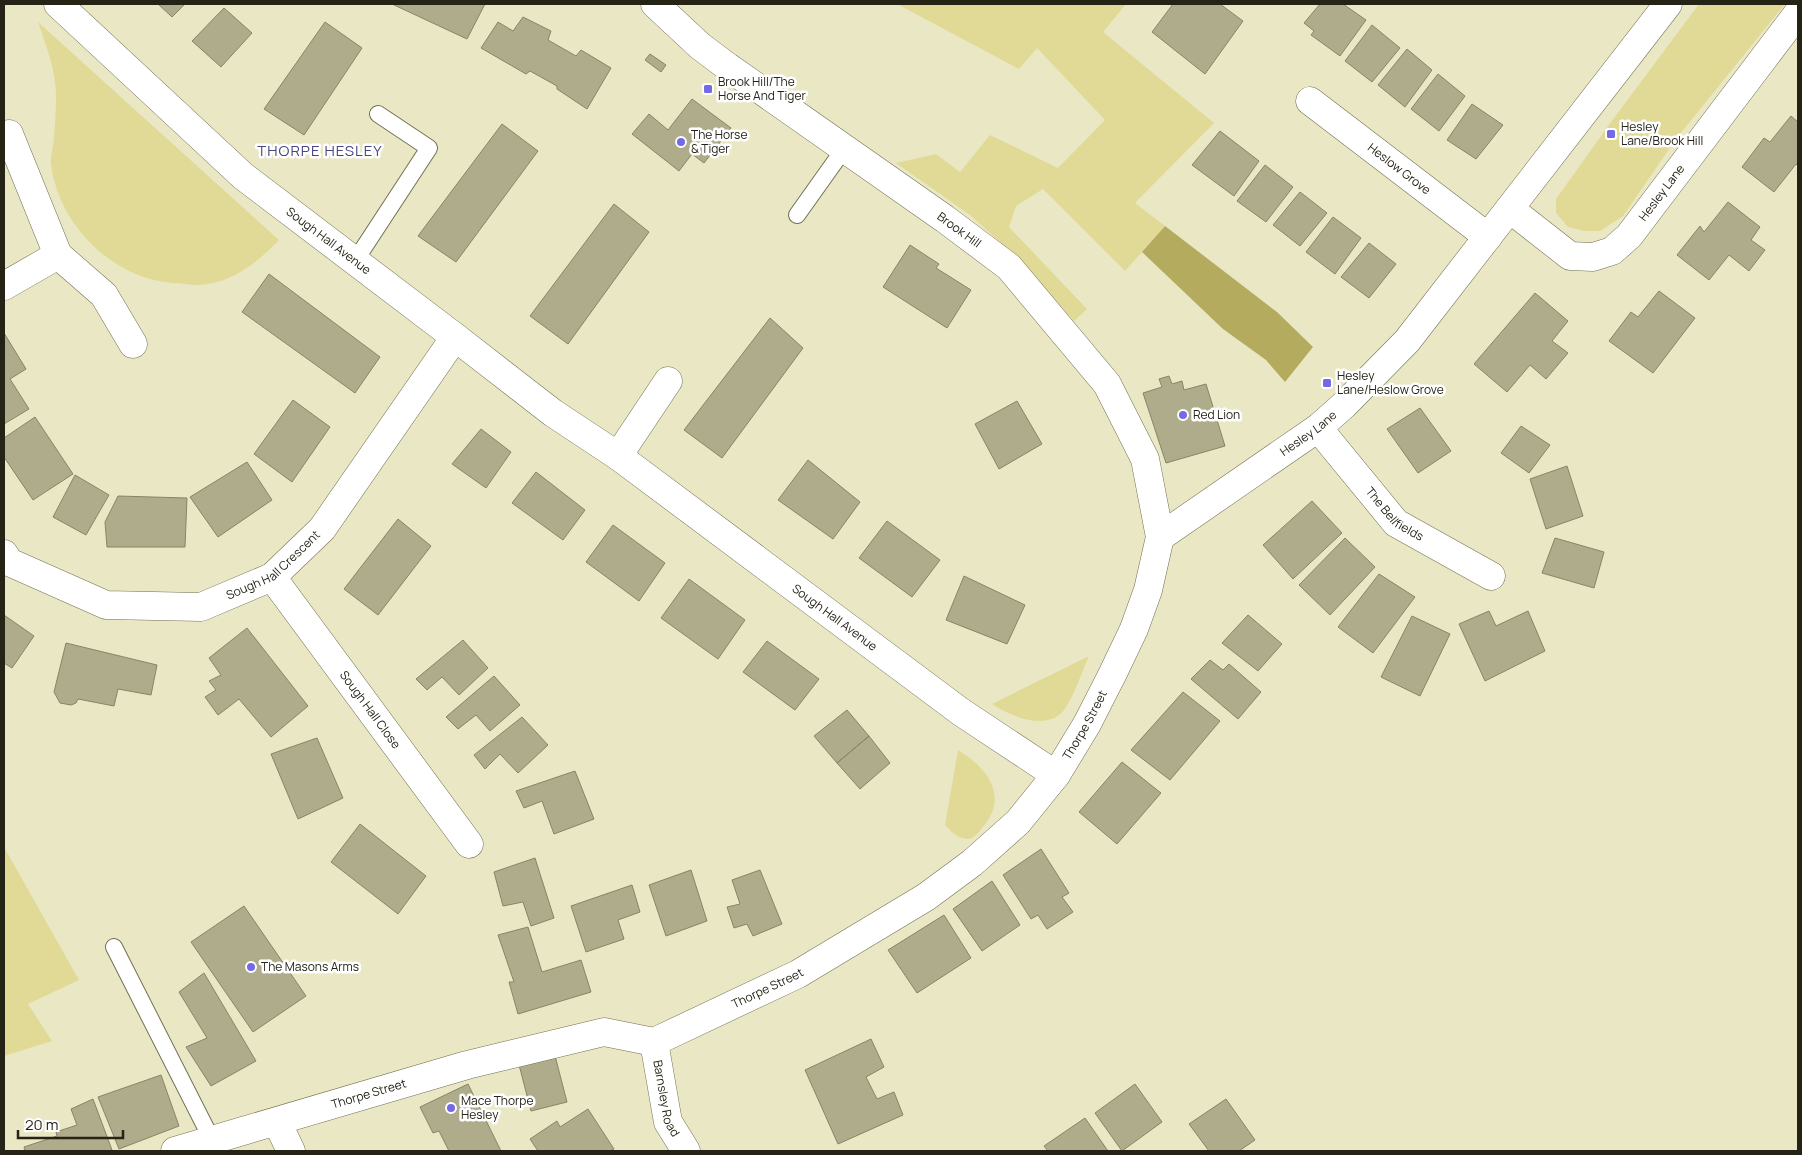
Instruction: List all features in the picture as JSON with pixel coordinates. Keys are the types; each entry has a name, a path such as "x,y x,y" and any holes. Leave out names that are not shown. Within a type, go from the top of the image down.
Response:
{"street":[{"name":"Sough Hall Avenue","path":"58,4 243,176 455,336 553,413 618,456 961,712 1056,775"},
{"name":"Brook Hill","path":"655,4 700,46 728,67 945,219 1009,268 1107,384 1145,459 1160,537"},
{"name":"Hesley Lane","path":"1160,537 1318,428 1344,405 1407,341 1668,4"},
{"name":"Hesley Lane","path":"1510,210 1570,256 1593,257 1612,251 1629,236 1798,13"},
{"name":"Heslow Grove","path":"1310,101 1488,237"},
{"path":"9,134 58,254 104,295 133,344"},
{"path":"4,286 58,254"},
{"name":"Sough Hall Crescent","path":"4,554 9,562 106,605 201,607 272,577 322,529 455,336"},
{"path":"618,456 668,381"},
{"name":"The Bellfields","path":"1318,428 1396,523 1491,576"},
{"name":"Thorpe Street","path":"176,1151 467,1065 604,1032 654,1042 798,974 926,898 972,863 1018,822 1056,775 1087,724 1134,629 1148,590 1160,537"},
{"name":"Sough Hall Close","path":"272,577 469,844"},
{"name":"Barnsley Road","path":"654,1042 668,1122 686,1151"},
{"path":"277,1122 291,1151"}],"lane":[{"path":"355,261 429,148 378,114"},
{"path":"797,215 844,149"},
{"path":"114,947 212,1140"}],"shaded area":[{"path":"897,4 1126,4 1103,32 1214,123 1135,203 1165,226 1125,271 1043,189 1016,206 1009,227 1087,309 1074,321 1020,260 970,215 896,163 936,154 960,172 990,135 1058,168 1105,120 1037,48 1019,69"},
{"path":"1699,4 1785,4 1676,139 1623,216 1600,231 1584,231 1568,227 1556,213 1556,199"},
{"path":"38,22 279,240 262,257 243,271 221,281 198,285 150,279 128,271 109,259 91,244 76,226 64,207 56,186 51,161 54,140 56,86 50,58"},
{"path":"1165,226 1277,312 1313,347 1285,382 1266,360 1223,329 1142,252"},
{"path":"1089,656 1071,698 1057,717 1048,720 1028,720 1008,713 992,704"},
{"path":"958,750 969,757 986,774 994,794 994,805 990,816 977,834 969,839 957,836 945,825"},
{"path":"4,847 79,980 28,1004 52,1041 4,1056"}],"building":[{"path":"158,4 185,4 172,17"},
{"path":"392,4 485,4 467,39"},
{"path":"1173,4 1220,4 1243,21 1205,74 1152,32"},
{"path":"1320,4 1343,4 1366,20 1340,56 1311,35 1314,31 1304,23"},
{"path":"224,8 252,33 221,67 192,41"},
{"path":"523,17 551,31 548,40 576,56 581,50 611,68 587,109 557,89 557,86 530,71 526,74 481,48 498,22 513,31"},
{"path":"325,22 362,48 304,135 264,109"},
{"path":"1372,25 1400,48 1372,82 1345,61"},
{"path":"1407,49 1432,70 1405,107 1378,85"},
{"path":"650,54 666,65 661,72 645,60"},
{"path":"1438,74 1465,96 1439,131 1411,109"},
{"name":"The Horse & Tiger","path":"692,99 731,128 704,163 692,154 679,171 632,134 649,114 668,130"},
{"path":"1472,104 1503,125 1476,159 1447,140"},
{"path":"1791,116 1798,122 1798,166 1796,164 1774,192 1742,167 1764,138 1770,142"},
{"path":"502,124 538,151 456,262 418,236"},
{"path":"1220,131 1259,161 1234,196 1192,165"},
{"path":"1265,165 1293,187 1266,222 1237,201"},
{"path":"1300,192 1327,213 1300,246 1273,225"},
{"path":"1728,202 1760,227 1751,240 1765,250 1749,271 1729,255 1709,280 1677,255 1700,226 1704,232"},
{"path":"614,204 649,232 568,344 530,316"},
{"path":"1333,217 1361,238 1335,274 1306,252"},
{"path":"1369,243 1396,264 1369,298 1341,277"},
{"path":"910,245 939,264 936,268 971,290 947,328 883,287"},
{"path":"269,274 380,357 355,393 242,312"},
{"path":"1659,291 1695,318 1653,373 1609,341 1631,312 1638,317"},
{"path":"1535,293 1568,321 1552,341 1568,353 1546,379 1530,365 1507,392 1474,364"},
{"path":"770,318 803,348 722,458 684,430"},
{"path":"4,333 26,369 10,379 29,409 4,424"},
{"path":"1169,376 1172,384 1182,381 1184,390 1206,384 1225,446 1166,463 1143,393 1162,387 1159,379"},
{"path":"293,400 330,427 292,482 254,454"},
{"path":"1017,401 1042,444 999,469 975,424"},
{"path":"1420,408 1451,451 1418,473 1387,429"},
{"path":"35,417 73,474 33,500 4,457 4,438"},
{"path":"1521,426 1550,445 1529,473 1501,453"},
{"path":"481,429 511,452 486,488 452,464"},
{"path":"808,460 860,502 833,539 778,500"},
{"path":"247,462 272,500 218,537 190,497"},
{"path":"1567,466 1583,516 1546,529 1530,479"},
{"path":"536,472 585,510 563,540 512,503"},
{"path":"75,475 109,495 86,535 53,517"},
{"path":"118,496 187,498 185,547 107,547 105,522"},
{"path":"1312,501 1342,533 1293,579 1263,545"},
{"path":"398,519 431,546 378,615 344,589"},
{"path":"887,521 940,560 912,597 859,558"},
{"path":"613,525 665,563 639,601 586,562"},
{"path":"1345,538 1375,567 1330,615 1299,585"},
{"path":"1555,538 1604,552 1594,588 1542,573"},
{"path":"1379,574 1415,597 1373,653 1338,627"},
{"path":"964,576 1025,605 1007,644 946,620"},
{"path":"689,579 745,620 718,659 661,618"},
{"path":"1489,611 1496,626 1528,611 1545,651 1485,681 1459,624"},
{"path":"4,615 34,636 12,668 4,663"},
{"path":"1248,615 1282,644 1258,671 1222,643"},
{"path":"1412,616 1450,634 1420,696 1381,677"},
{"path":"247,628 308,706 271,737 239,699 218,715 205,697 216,690 209,681 221,675 209,658"},
{"path":"463,640 488,668 459,695 442,677 427,690 416,679"},
{"path":"767,641 819,679 795,710 743,672"},
{"path":"66,643 157,665 151,695 118,689 114,706 78,699 76,703 71,705 60,703 54,692"},
{"path":"1210,660 1223,670 1229,664 1261,692 1238,719 1191,679"},
{"path":"494,676 520,705 490,731 476,715 458,729 446,717"},
{"path":"1183,692 1220,721 1170,780 1131,750"},
{"path":"847,710 869,736 837,763 814,736"},
{"path":"522,717 548,745 518,773 500,754 485,769 474,755"},
{"path":"869,736 890,763 860,789 837,763"},
{"path":"317,738 343,798 298,819 271,754"},
{"path":"1122,762 1161,793 1117,844 1079,812"},
{"path":"575,771 594,819 554,834 542,801 524,808 516,791"},
{"path":"360,824 426,876 398,914 331,862"},
{"path":"1041,849 1069,893 1062,897 1073,912 1047,929 1038,915 1031,919 1003,875"},
{"path":"535,858 554,918 531,926 523,902 503,906 494,872"},
{"path":"691,870 707,921 666,936 649,885"},
{"path":"760,870 782,924 753,936 747,924 734,928 727,907 740,904 732,880"},
{"path":"992,881 1020,925 982,951 953,909"},
{"path":"632,885 640,912 618,920 624,939 586,952 571,906"},
{"path":"244,906 306,996 253,1032 191,942"},
{"path":"944,915 971,958 917,993 888,950"},
{"path":"528,927 542,972 581,960 591,992 518,1014 509,982 514,982 498,935"},
{"path":"204,973 256,1061 211,1086 186,1047 207,1038 179,992"},
{"path":"871,1039 884,1067 866,1077 877,1099 894,1092 903,1115 838,1144 805,1070"},
{"path":"553,1048 567,1102 531,1111 517,1057"},
{"path":"161,1075 179,1126 119,1149 98,1097"},
{"path":"468,1084 501,1151 449,1151 439,1131 433,1133 420,1107"},
{"path":"1135,1084 1162,1122 1122,1151 1095,1113"},
{"path":"93,1099 112,1150 25,1151 24,1147 57,1136 56,1132 77,1125 71,1109"},
{"path":"1226,1099 1255,1140 1239,1151 1209,1151 1189,1124"},
{"path":"588,1109 614,1149 610,1151 538,1151 530,1139 557,1121 560,1127"},
{"path":"1085,1118 1108,1151 1048,1151 1044,1146"}],"place":[{"name":"Brook Hill/The Horse And Tiger","path":"708,89"},
{"name":"Hesley Lane/Brook Hill","path":"1611,134"},
{"name":"The Horse & Tiger","path":"681,142"},
{"name":"Hesley Lane/Heslow Grove","path":"1327,383"},
{"name":"Red Lion","path":"1183,415"},
{"name":"The Masons Arms","path":"251,967"},
{"name":"Mace Thorpe Hesley","path":"451,1108"}],"district":[{"name":"THORPE HESLEY","path":"320,151"}]}
